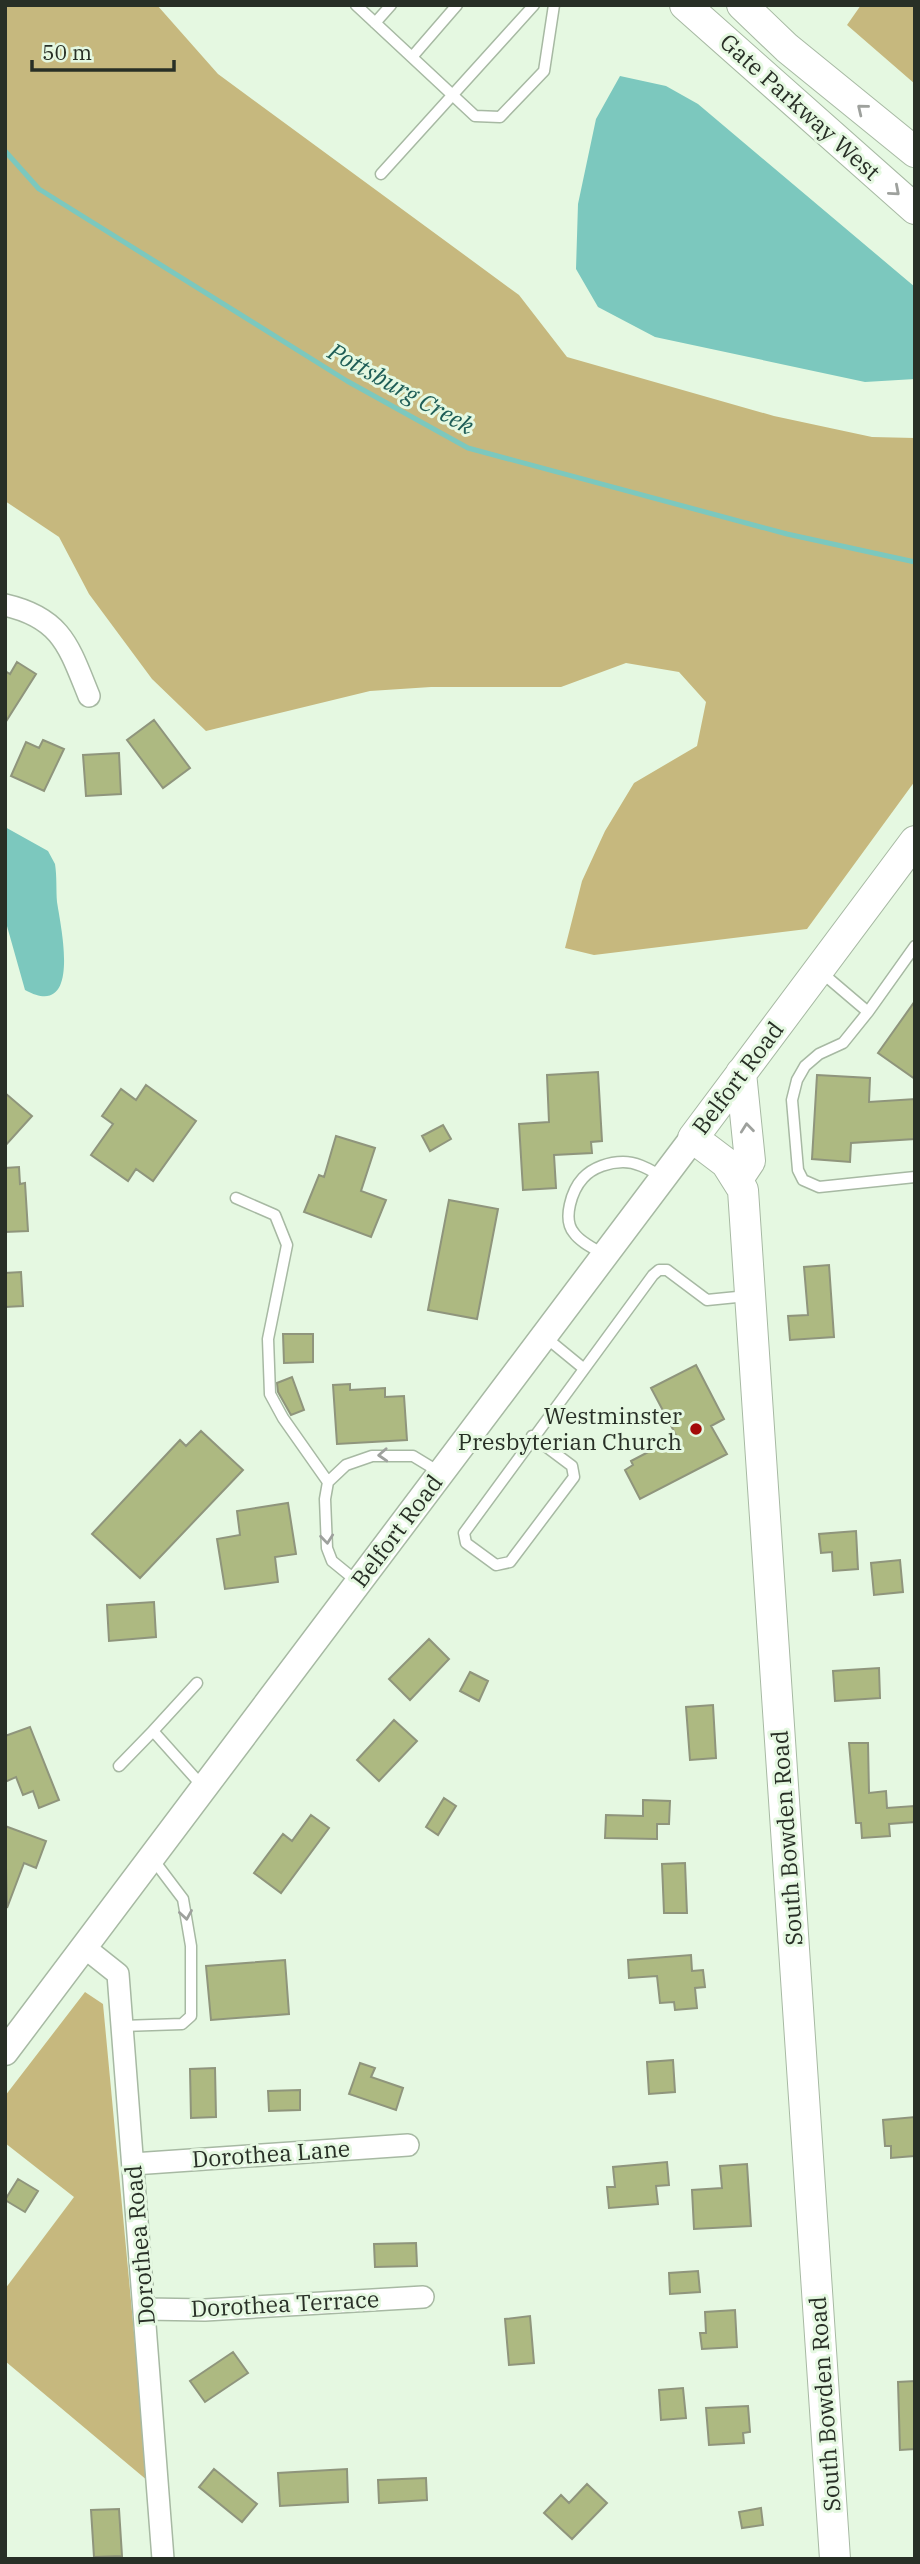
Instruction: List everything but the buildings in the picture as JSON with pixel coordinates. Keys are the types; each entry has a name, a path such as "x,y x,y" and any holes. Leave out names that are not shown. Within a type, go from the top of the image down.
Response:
{"main road":[{"name":"Gate Parkway West","path":"685,5 915,209"},
{"name":"Gate Parkway West","path":"742,5 787,48 915,152"},
{"name":"Belfort Road","path":"693,1138 915,841"},
{"path":"693,1138 726,1163 738,1179 750,1161 741,1073"},
{"name":"South Bowden Road","path":"738,1179 743,1190 835,2559"}],"street":[{"path":"5,605 32,612 50,622 65,640 89,696"},
{"name":"Belfort Road","path":"5,2052 693,1138"},
{"name":"Dorothea Road","path":"84,1947 118,1974 146,2309 163,2559"},
{"name":"Dorothea Lane","path":"133,2164 408,2145"},
{"name":"Dorothea Terrace","path":"146,2309 205,2310 423,2297"}],"lane":[{"path":"356,5 475,116 500,117 544,71 554,5"},
{"path":"375,23 391,5"},
{"path":"412,57 457,5"},
{"path":"381,174 534,5"},
{"path":"915,946 843,1043 819,1054 806,1066 797,1080 792,1100 797,1170 803,1181 819,1186 915,1177"},
{"path":"818,970 868,1012"},
{"path":"605,1255 574,1234 569,1225 569,1205 583,1178 600,1166 621,1162 638,1163 663,1177"},
{"path":"240,1199 275,1215 287,1245 268,1339 270,1394 283,1418 328,1482"},
{"path":"532,1436 572,1466 574,1477 510,1562 496,1565 466,1543 464,1533 532,1436 659,1270 674,1274 707,1300 750,1295"},
{"path":"544,1336 583,1368"},
{"path":"359,1583 332,1560 327,1548 325,1499 328,1482 346,1465 372,1456 413,1456 442,1473"},
{"path":"119,1766 197,1683"},
{"path":"153,1731 204,1788"},
{"path":"122,2026 182,2024 191,2017 191,1946 183,1899 152,1858"}],"shaded area":[{"path":"5,5 157,5 218,74 519,295 567,357 774,416 872,437 915,438 915,781 807,929 594,955 565,948 582,881 605,831 634,783 697,746 706,702 679,672 626,663 561,687 431,687 370,691 206,731 152,679 89,594 59,537 5,501"},
{"path":"861,5 915,5 915,84 847,25"},
{"path":"85,1992 103,2004 148,2481 5,2361 5,2289 74,2197 5,2143 5,2096"}],"water":[{"path":"620,76 666,86 698,104 915,287 915,379 865,382 655,337 598,307 576,269 578,204 596,119"},
{"path":"5,827 48,851 55,864 64,967 61,983 55,993 43,996 25,990 5,919"}],"waterway":[{"name":"Pottsburg Creek","path":"5,151 39,189 347,381 468,448 787,534 915,562"}],"place":[{"name":"Westminster Presbyterian Church","path":"696,1429"}]}
